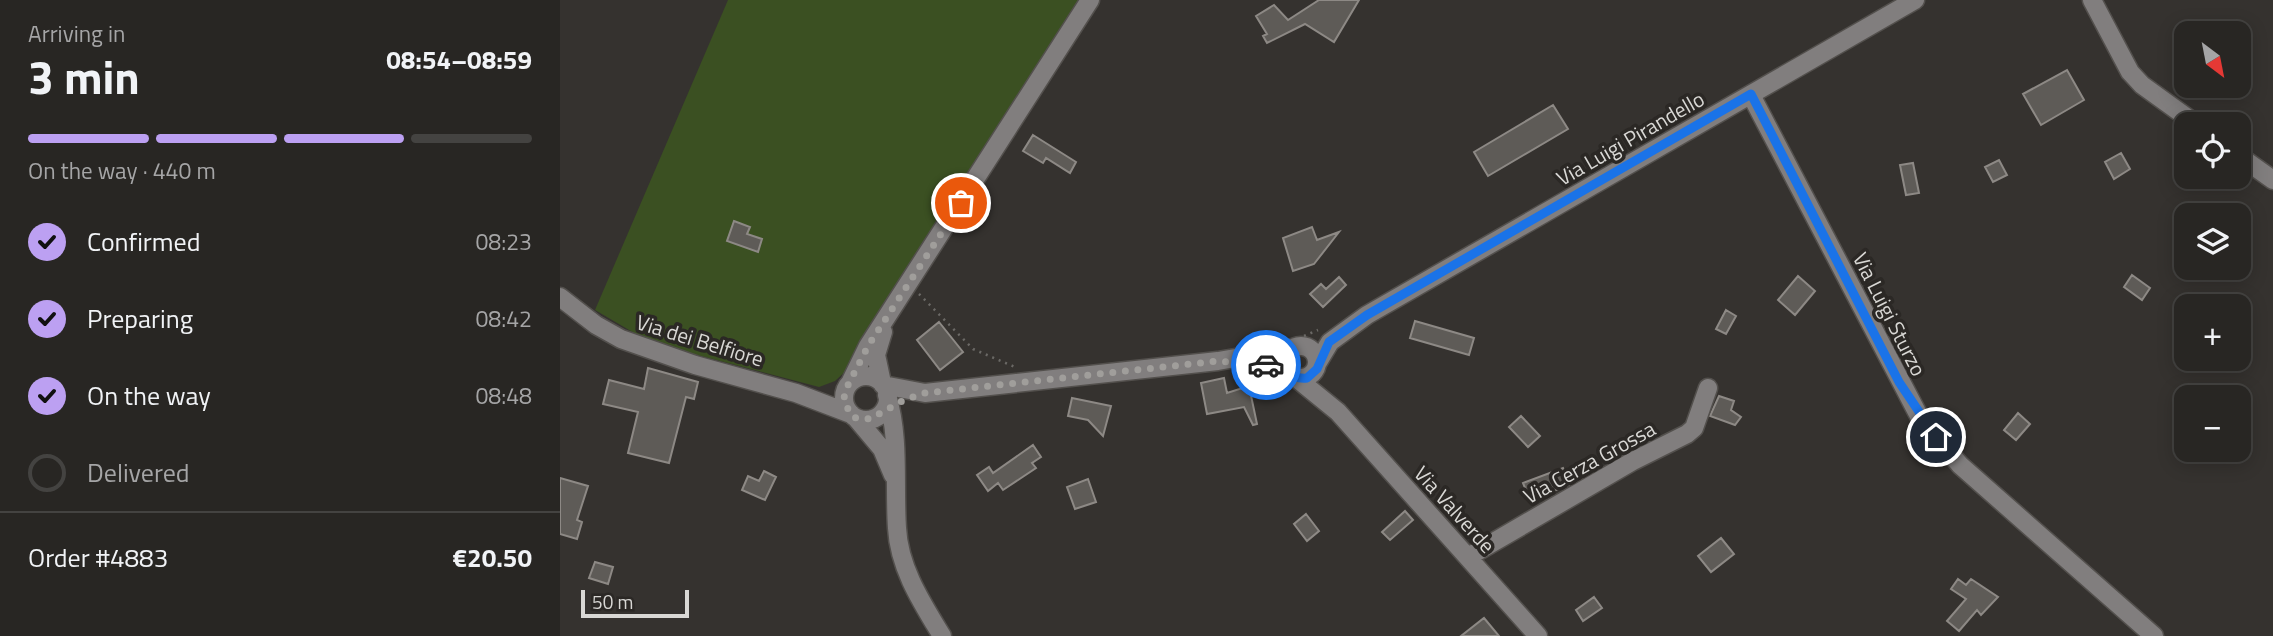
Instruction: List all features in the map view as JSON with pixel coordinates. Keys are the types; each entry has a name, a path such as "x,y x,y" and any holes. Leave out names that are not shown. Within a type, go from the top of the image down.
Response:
{"street":[{"path":"898,484 882,449 853,416 844,399 850,383 868,346 1090,0"},
{"name":"Via Luigi Pirandello","path":"1367,315 1915,0"},
{"path":"2092,0 2130,72 2142,85 2179,112"},
{"name":"Via Luigi Sturzo","path":"1751,94 1919,416 1960,465 2154,636"},
{"path":"2251,164 2273,180"},
{"name":"Via dei Belfiore","path":"560,297 596,325 621,339 685,362 796,393 853,416"},
{"path":"884,397 1218,361 1296,344 1367,315"},
{"path":"1292,376 1307,378 1329,342 1367,315"},
{"path":"853,416 870,419 884,397 876,355 889,316"},
{"path":"1296,344 1313,351 1320,380 1338,412"},
{"path":"1292,376 1285,363 1296,344"},
{"path":"1218,361 1266,365 1292,376 1338,412"},
{"path":"796,393 819,393 863,376 884,397 894,414 898,484 897,530 901,550 920,600 942,636"},
{"name":"Via Cerza Grossa","path":"1468,557 1633,461 1687,434 1694,428 1708,388"},
{"name":"Via Valverde","path":"1338,412 1538,636"}],"path":[{"path":"914,288 973,349 1018,368"},
{"path":"1296,344 1321,329"}],"green space":[{"path":"728,0 1080,0 848,369 835,381 819,387 682,351 641,337 595,310"}],"building":[{"path":"1319,0 1359,0 1334,42 1305,24 1267,43 1263,36 1267,34 1256,16 1274,5 1288,20"},
{"path":"2067,70 2084,100 2041,125 2023,94"},
{"path":"1553,105 1568,129 1488,176 1474,152"},
{"path":"1033,135 1076,162 1070,173 1046,158 1043,163 1023,151"},
{"path":"2121,153 2130,169 2114,179 2105,162"},
{"path":"1999,160 2007,175 1993,182 1985,167"},
{"path":"1913,163 1919,193 1906,195 1900,165"},
{"path":"734,221 750,227 747,234 762,239 758,252 727,241"},
{"path":"1312,227 1317,240 1339,232 1314,264 1293,271 1283,238"},
{"path":"2132,275 2150,288 2142,300 2124,287"},
{"path":"1798,276 1815,291 1795,315 1778,300"},
{"path":"1339,277 1346,285 1323,307 1310,294 1321,284 1326,289"},
{"path":"1726,310 1736,316 1726,334 1716,329"},
{"path":"1415,321 1474,338 1469,355 1410,338"},
{"path":"939,322 963,352 940,370 917,340"},
{"path":"648,368 698,382 694,399 686,397 669,463 628,453 638,412 603,404 609,380 644,389"},
{"path":"1224,378 1227,393 1249,386 1257,424 1253,425 1244,407 1207,414 1201,383"},
{"path":"1719,396 1734,401 1731,410 1741,417 1735,425 1710,416"},
{"path":"1072,398 1111,406 1103,436 1088,420 1068,416"},
{"path":"2018,413 2030,424 2016,440 2004,430"},
{"path":"1521,416 1540,436 1528,447 1509,427"},
{"path":"1033,445 1041,457 1032,463 1036,468 1003,490 998,483 988,491 977,475 989,467 993,473"},
{"path":"1563,468 1569,485 1530,500 1523,483"},
{"path":"764,471 776,477 765,500 742,490 748,476 759,481"},
{"path":"560,478 588,486 577,520 582,522 577,539 560,534"},
{"path":"1088,479 1096,502 1075,509 1067,487"},
{"path":"1405,511 1413,520 1390,540 1382,532"},
{"path":"1306,514 1319,531 1307,541 1294,524"},
{"path":"1721,538 1734,554 1711,572 1698,556"},
{"path":"595,562 613,567 608,584 589,578"},
{"path":"1958,579 1966,585 1971,579 1998,597 1981,615 1977,610 1959,631 1947,621 1966,599 1951,589"},
{"path":"1594,597 1602,608 1583,621 1576,610"},
{"path":"1484,618 1499,636 1461,636"}],"way so far":[{"path":"961,203 854,371 844,399 850,414 856,418 863,420 877,417 904,400 925,393 1218,361 1266,365"}],"route":[{"path":"1266,365 1301,379 1307,378 1317,369 1324,348 1329,342 1367,315 1751,94 1899,382 1919,416 1936,437"}]}
